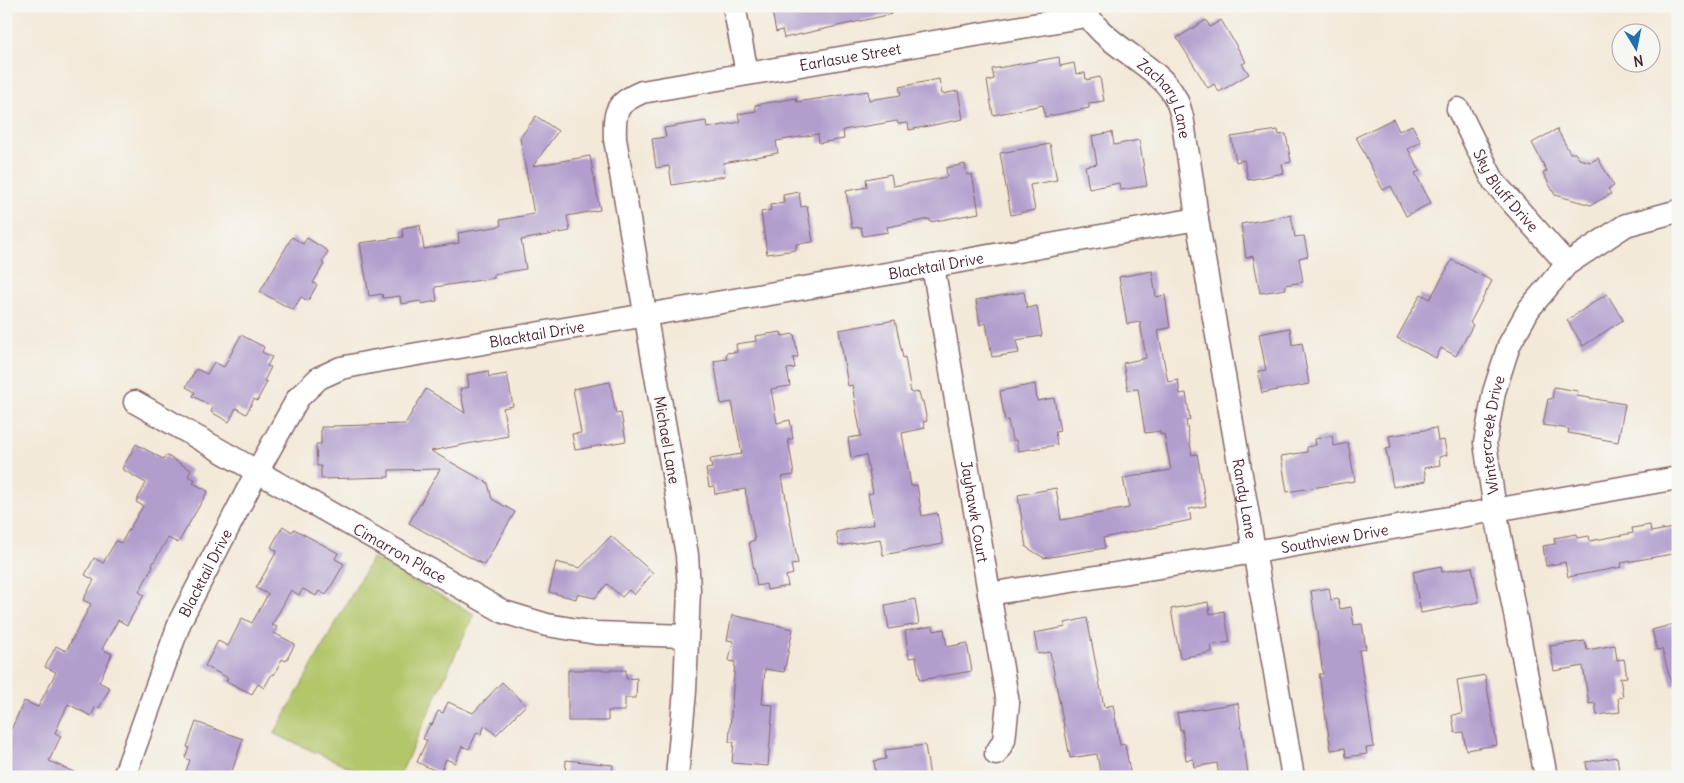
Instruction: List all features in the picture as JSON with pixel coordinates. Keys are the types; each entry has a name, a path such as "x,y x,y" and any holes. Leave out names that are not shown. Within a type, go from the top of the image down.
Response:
{"street":[{"path":"734,6 747,73"},
{"name":"Earlasue Street","path":"618,107 627,98 642,92 1086,11"},
{"name":"Zachary Lane","path":"1086,11 1111,40 1163,79 1174,94 1182,117 1193,181 1197,219"},
{"name":"Michael Lane","path":"618,107 614,120 615,139 687,554 689,590 677,777"},
{"name":"Sky Bluff Drive","path":"1458,109 1494,182 1567,264"},
{"name":"Wintercreek Drive","path":"1546,777 1495,509 1485,442 1494,392 1509,344 1529,309 1567,264 1626,224 1678,211"},
{"name":"Blacktail Drive","path":"124,777 181,619 257,472 298,398 319,378 341,368 1197,219"},
{"name":"Randy Lane","path":"1197,219 1293,777"},
{"name":"Jayhawk Court","path":"933,266 1008,703 1004,740 996,754"},
{"name":"Cimarron Place","path":"135,402 504,612 548,625 596,633 686,636"},
{"name":"Southview Drive","path":"989,594 1255,552 1678,478"}],"green space":[{"path":"372,558 474,614 399,777 372,777 274,734"}],"building":[{"path":"771,6 891,6 892,14 784,38 782,30 776,32"},
{"path":"1206,20 1210,27 1221,20 1246,62 1242,64 1249,74 1219,92 1214,84 1208,88 1177,38"},
{"path":"1059,57 1060,66 1074,63 1076,74 1085,73 1086,80 1100,77 1104,101 1089,103 1089,108 1045,117 1043,105 993,115 987,81 994,79 992,69"},
{"path":"939,79 942,94 958,91 963,119 909,130 908,123 898,124 897,121 843,130 844,139 819,143 818,134 776,141 778,153 723,163 725,176 672,185 669,166 656,168 652,139 666,137 664,128 706,121 707,128 740,122 738,114 756,111 755,105 796,98 797,102 868,91 869,100 901,95 899,87"},
{"path":"536,116 558,131 533,166 590,156 600,210 567,216 570,231 521,240 526,269 494,274 494,278 435,287 437,301 421,304 421,301 401,304 400,296 383,298 382,294 369,296 360,243 403,237 402,228 420,225 424,249 459,243 458,233 501,226 500,220 534,214 520,138"},
{"path":"1393,119 1399,131 1412,125 1421,142 1408,149 1420,171 1415,173 1431,203 1406,216 1391,186 1383,190 1356,137"},
{"path":"1557,129 1570,153 1575,153 1579,159 1591,162 1598,158 1614,186 1608,189 1611,194 1591,205 1555,195 1543,173 1547,171 1532,143"},
{"path":"1278,130 1279,135 1286,134 1291,162 1282,164 1284,173 1248,180 1244,160 1236,162 1231,137"},
{"path":"1112,132 1114,145 1139,140 1147,186 1120,190 1119,183 1089,189 1085,166 1097,164 1092,136"},
{"path":"1050,144 1057,180 1030,185 1035,210 1011,215 1000,153"},
{"path":"965,164 967,175 972,174 979,213 930,222 930,219 887,227 888,232 863,236 861,227 852,228 846,191 867,187 866,179 891,174 893,186 947,177 946,168"},
{"path":"799,192 801,207 807,206 813,242 796,244 796,250 767,254 761,212 771,210 770,205 784,203 783,195"},
{"path":"1291,215 1295,237 1304,236 1308,256 1299,258 1303,282 1285,285 1286,289 1260,293 1253,256 1246,258 1241,224"},
{"path":"292,237 303,244 307,238 328,251 322,263 324,264 313,283 317,285 308,301 301,297 293,310 260,292"},
{"path":"1452,260 1492,281 1470,323 1473,325 1456,356 1441,348 1436,358 1397,338 1421,294 1430,299"},
{"path":"1152,271 1156,297 1165,295 1170,328 1158,330 1168,382 1178,380 1180,394 1186,393 1190,420 1186,421 1192,455 1197,454 1206,506 1189,509 1191,520 1103,538 1105,548 1044,558 1026,547 1018,495 1056,488 1061,520 1129,508 1123,478 1171,470 1164,434 1160,435 1160,431 1145,433 1138,389 1128,390 1123,363 1146,358 1140,322 1127,324 1119,277"},
{"path":"1024,292 1027,308 1037,306 1042,336 1016,340 1019,353 992,357 986,323 980,325 976,300"},
{"path":"1607,294 1623,320 1583,346 1567,320"},
{"path":"895,320 903,358 905,357 911,393 919,392 927,421 923,422 925,428 902,433 911,486 917,485 922,516 937,513 943,544 883,555 880,539 839,546 836,532 874,524 868,494 873,493 866,455 851,458 848,438 861,436 852,385 848,386 839,330"},
{"path":"1290,328 1292,345 1302,343 1309,384 1262,393 1258,371 1266,370 1259,334"},
{"path":"781,332 782,336 794,334 798,357 793,358 795,368 787,369 790,386 771,389 777,423 790,420 793,439 788,439 794,475 782,477 798,564 791,565 793,574 786,576 788,586 767,590 766,584 757,586 749,542 755,540 745,489 715,494 714,486 709,487 706,469 712,468 710,459 742,454 732,402 721,404 714,361 727,359 726,353 737,352 736,344 756,341 755,336"},
{"path":"241,335 264,347 262,352 272,357 267,366 271,367 264,381 267,382 257,401 254,399 246,414 236,408 229,422 211,412 213,407 193,396 195,392 186,387 196,369 207,374 214,362 224,367"},
{"path":"488,371 489,377 507,374 513,406 503,408 508,436 431,451 488,483 492,499 515,512 484,565 409,523 440,469 389,470 389,477 321,479 321,466 317,466 316,444 321,444 321,427 405,424 426,389 465,413 460,389 469,387 467,375"},
{"path":"610,382 616,414 621,413 626,441 575,450 572,434 581,433 573,389"},
{"path":"1035,384 1037,401 1054,398 1060,431 1055,432 1057,445 1018,451 1016,440 1012,440 1008,420 1005,421 1000,391"},
{"path":"1554,387 1578,391 1577,396 1625,404 1618,442 1568,433 1569,429 1543,425 1548,399 1552,399"},
{"path":"1436,428 1438,441 1444,440 1447,455 1439,457 1440,465 1424,468 1426,481 1393,487 1386,449 1391,448 1389,436"},
{"path":"1332,436 1334,446 1348,443 1355,481 1287,492 1281,456 1307,452 1307,447 1316,445 1315,439"},
{"path":"136,444 163,459 166,455 191,470 188,476 195,479 193,483 208,491 178,543 168,538 139,592 144,595 127,625 118,620 102,649 112,654 99,682 110,688 99,708 96,706 91,716 68,704 55,733 61,736 49,761 85,777 16,777 6,772 6,741 24,701 38,707 56,672 45,667 56,646 66,651 91,604 83,600 94,580 85,575 94,558 103,563 116,541 121,543 143,506 136,502 146,483 122,469"},
{"path":"1650,525 1651,532 1678,527 1678,553 1621,563 1622,567 1568,577 1565,562 1546,566 1543,546 1555,544 1554,538 1576,534 1577,538 1589,536 1590,541 1633,533 1632,528"},
{"path":"283,526 292,532 294,529 338,553 335,559 344,564 326,595 319,591 316,596 303,589 299,595 291,590 272,625 277,627 274,633 295,644 286,661 282,659 274,675 272,674 264,688 258,684 252,694 226,681 228,678 205,666 218,641 228,646 242,618 252,623 268,594 256,588 277,551 271,547"},
{"path":"611,536 653,573 634,595 629,590 622,597 607,584 595,598 577,594 576,599 549,592 556,562 580,568"},
{"path":"1441,566 1442,572 1472,567 1479,602 1421,613 1413,572"},
{"path":"1329,588 1331,600 1338,599 1340,609 1351,607 1354,625 1362,624 1366,649 1359,650 1374,747 1366,748 1367,754 1346,757 1345,748 1331,750 1319,674 1323,674 1311,591"},
{"path":"915,599 919,624 889,629 885,605"},
{"path":"1208,602 1210,614 1224,611 1230,642 1211,645 1212,652 1180,658 1171,609"},
{"path":"732,615 793,629 784,672 765,669 762,704 773,705 768,766 732,763 734,742 729,742 735,662 729,661 733,641 727,640"},
{"path":"1087,618 1104,707 1113,705 1120,745 1125,744 1131,777 1101,777 1097,754 1070,758 1050,652 1038,654 1034,633 1066,627 1065,623"},
{"path":"1678,623 1678,685 1672,686 1662,649 1657,650 1652,630"},
{"path":"933,626 934,631 944,629 947,647 967,643 972,671 920,680 916,657 909,658 905,631"},
{"path":"1585,641 1587,650 1615,645 1617,660 1624,659 1627,677 1620,678 1623,697 1618,698 1620,712 1597,715 1595,703 1589,704 1583,666 1554,671 1550,646"},
{"path":"568,670 626,670 626,679 637,678 636,698 625,698 625,711 608,711 608,721 568,721"},
{"path":"1485,675 1497,745 1466,750 1463,732 1455,733 1452,715 1462,714 1457,680"},
{"path":"502,682 526,705 496,735 485,725 481,734 477,732 469,749 462,746 455,763 446,759 440,773 417,762 427,740 423,739 438,711 443,713 448,702 473,713"},
{"path":"1238,703 1248,773 1219,777 1217,763 1194,767 1193,759 1186,760 1182,729 1180,730 1177,713"},
{"path":"196,722 243,739 230,777 184,777 190,760 185,758 189,748 187,747"},
{"path":"925,745 930,777 876,777 874,761 886,759 885,750"},
{"path":"1617,757 1620,777 1588,777 1586,762"},
{"path":"566,760 613,765 612,777 565,777"}]}
